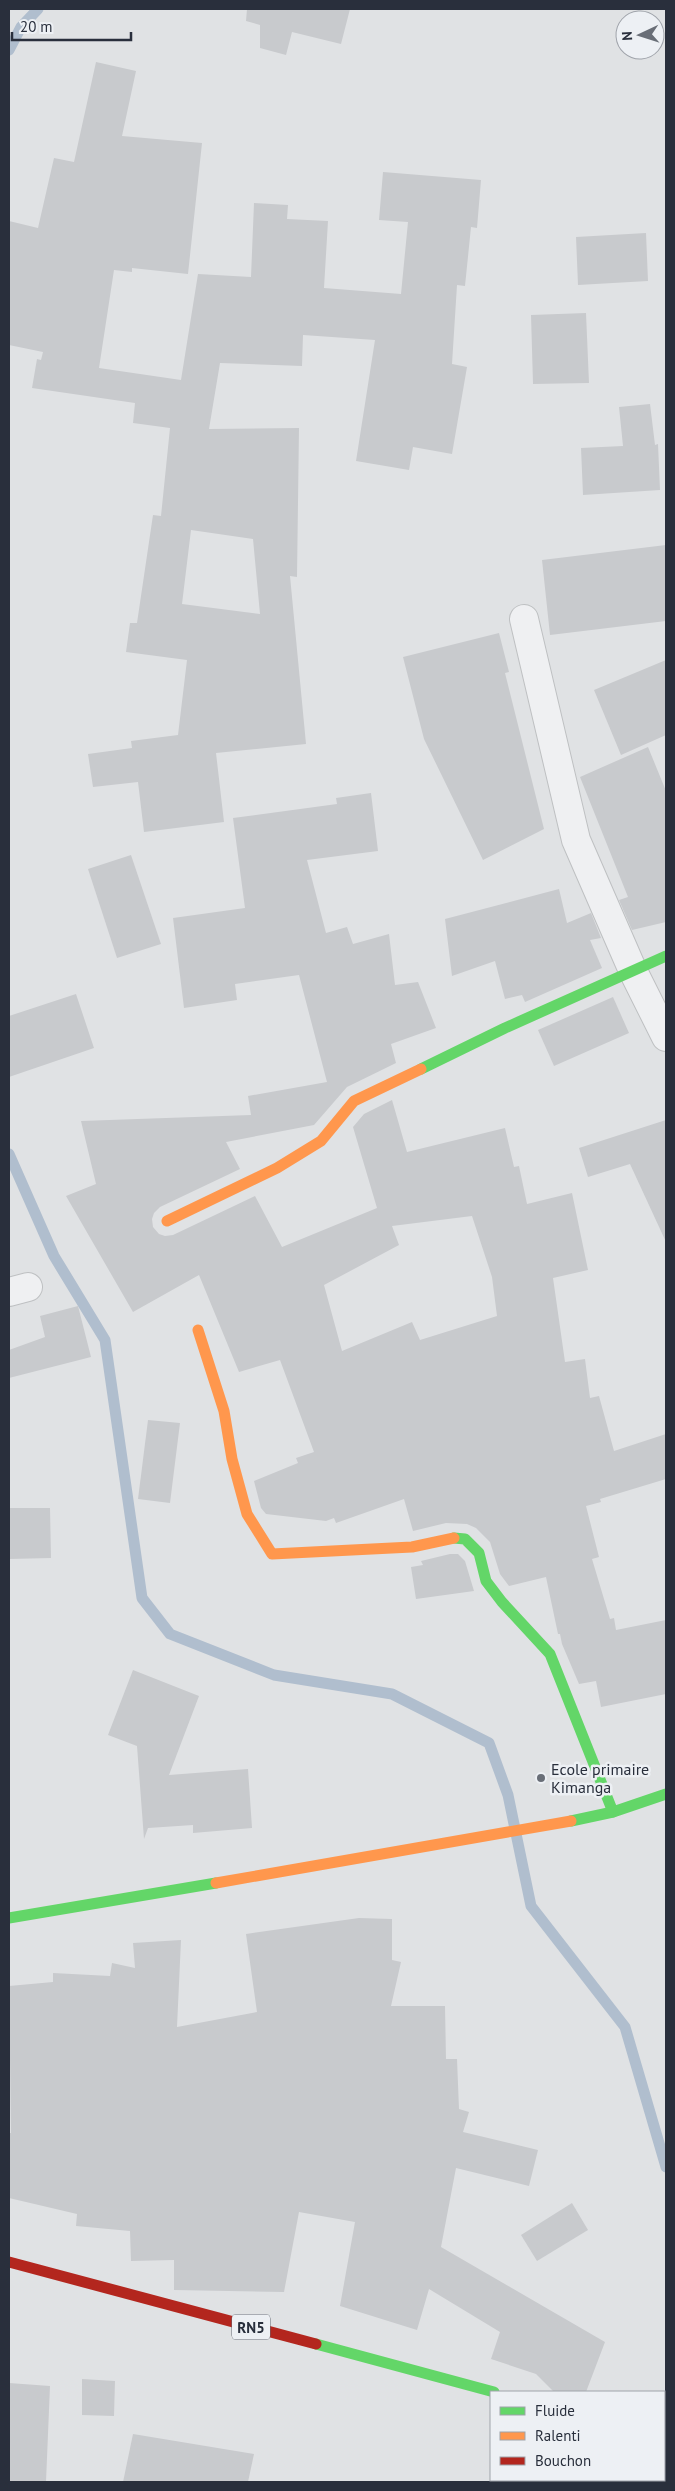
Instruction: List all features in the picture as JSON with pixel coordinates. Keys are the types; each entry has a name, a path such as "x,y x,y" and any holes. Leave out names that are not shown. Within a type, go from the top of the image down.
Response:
{"main road":[{"path":"167,1221 277,1168 321,1141 354,1101 505,1028 666,956"},
{"path":"198,1330 224,1411 232,1459 247,1514 272,1554 412,1547 449,1538 465,1539 478,1553 486,1581 502,1602 550,1654 613,1812"},
{"path":"9,1918 558,1824 613,1812 666,1794"},
{"name":"RN5","path":"9,2262 490,2391"}],"street":[{"path":"524,619 576,840 633,971 666,1037"}],"building":[{"path":"247,9 350,9 341,44 292,32 286,55 260,48 260,25 246,21"},
{"path":"96,62 136,71 122,136 202,143 188,274 132,268 132,272 114,270 99,368 181,380 198,274 251,277 254,203 288,205 287,219 328,221 324,288 401,294 408,222 379,220 383,172 481,180 477,228 471,227 465,286 457,285 452,364 467,367 452,454 413,447 409,470 356,461 375,340 303,335 302,366 220,363 209,429 299,428 297,577 290,576 306,744 216,753 224,822 144,832 138,782 93,787 88,754 132,748 131,741 178,735 187,660 126,652 130,623 137,623 153,515 161,516 170,428 133,423 135,403 32,388 37,359 41,360 43,352 9,345 9,221 38,228 54,158 74,162","holes":["191,530 253,539 260,614 182,604"]},
{"path":"646,233 648,281 578,285 576,237"},
{"path":"586,313 589,383 533,384 531,315"},
{"path":"650,404 655,445 658,444 660,490 583,495 581,448 623,446 619,407"},
{"path":"666,545 666,621 550,635 542,560"},
{"path":"499,633 509,672 505,673 544,829 483,860 424,739 403,657"},
{"path":"666,660 666,735 621,755 594,690"},
{"path":"648,747 666,791 666,922 632,930 619,900 628,897 580,777"},
{"path":"371,793 378,851 307,860 326,933 347,927 353,944 389,934 395,985 418,982 436,1028 391,1044 396,1063 347,1087 314,1125 226,1142 240,1169 160,1207 154,1213 152,1219 153,1227 159,1234 165,1236 173,1235 255,1196 282,1247 377,1208 353,1127 364,1114 392,1100 407,1152 505,1128 514,1167 519,1166 527,1204 572,1193 588,1270 553,1278 565,1362 585,1359 590,1398 599,1396 614,1451 666,1434 666,1479 600,1499 601,1502 586,1506 599,1557 592,1559 610,1619 614,1618 616,1630 666,1620 666,1694 601,1707 596,1681 579,1684 562,1644 560,1634 558,1634 546,1577 509,1586 500,1574 490,1542 476,1528 467,1524 446,1523 413,1531 404,1499 336,1523 334,1518 326,1521 266,1514 261,1508 254,1481 298,1463 296,1458 314,1452 280,1360 239,1372 199,1275 133,1312 66,1196 96,1184 81,1121 251,1115 248,1096 327,1082 299,975 235,984 237,1000 184,1008 173,918 245,908 233,818 337,804 336,798","holes":["472,1216 492,1277 497,1316 420,1340 412,1322 342,1351 324,1285 399,1245 392,1226"]},
{"path":"131,855 161,944 117,958 88,869"},
{"path":"559,889 567,923 591,913 601,938 590,940 602,968 525,1002 522,995 505,999 495,961 452,976 445,919"},
{"path":"76,994 94,1048 9,1077 9,1016"},
{"path":"613,997 629,1033 554,1066 538,1030"},
{"path":"666,1120 666,1242 630,1164 588,1177 579,1148"},
{"path":"78,1306 91,1357 9,1378 9,1350 45,1337 40,1316"},
{"path":"148,1420 180,1423 170,1503 138,1499"},
{"path":"9,1508 50,1508 51,1558 9,1559"},
{"path":"458,1554 465,1561 474,1591 416,1599 411,1567 423,1565 421,1561"},
{"path":"133,1670 199,1696 169,1775 248,1769 252,1828 193,1833 193,1825 148,1828 144,1839 137,1746 108,1735"},
{"path":"359,1918 392,1919 392,1960 401,1962 391,2006 445,2006 446,2059 457,2059 459,2109 469,2112 463,2132 538,2150 529,2186 456,2168 441,2247 605,2342 586,2391 553,2391 536,2374 491,2359 500,2332 429,2289 417,2330 340,2306 355,2222 299,2212 284,2292 174,2290 174,2260 131,2261 130,2231 76,2226 77,2214 9,2198 9,2133 11,2133 9,1986 53,1982 53,1973 110,1976 112,1963 135,1968 133,1943 181,1940 177,2027 257,2012 246,1934"},
{"path":"572,2203 588,2230 537,2261 521,2235"},
{"path":"82,2379 115,2381 114,2416 82,2415"},
{"path":"9,2383 50,2386 46,2482 9,2482"},
{"path":"133,2434 254,2454 248,2482 123,2482"}],"waterway":[{"path":"9,50 21,27 38,9"},
{"path":"9,1154 54,1256 105,1340 142,1598 170,1634 274,1675 392,1694 489,1743 508,1795 531,1906 625,2027 666,2167"}],"traffic: fast":[{"path":"421,1069 505,1028 666,956"},
{"path":"454,1538 465,1539 479,1553 486,1581 502,1602 550,1654 613,1812"},
{"path":"571,1821 613,1812 666,1794"},
{"path":"9,1918 216,1883"},
{"path":"316,2344 490,2391"}],"traffic: slow":[{"path":"167,1221 277,1168 321,1141 354,1101 421,1069"},
{"path":"198,1330 224,1411 232,1459 247,1514 272,1554 412,1547 454,1538"},
{"path":"216,1883 571,1821"}],"traffic: jam":[{"path":"9,2262 316,2344"}],"place":[{"name":"Ecole primaire Kimanga","path":"541,1778"}]}
